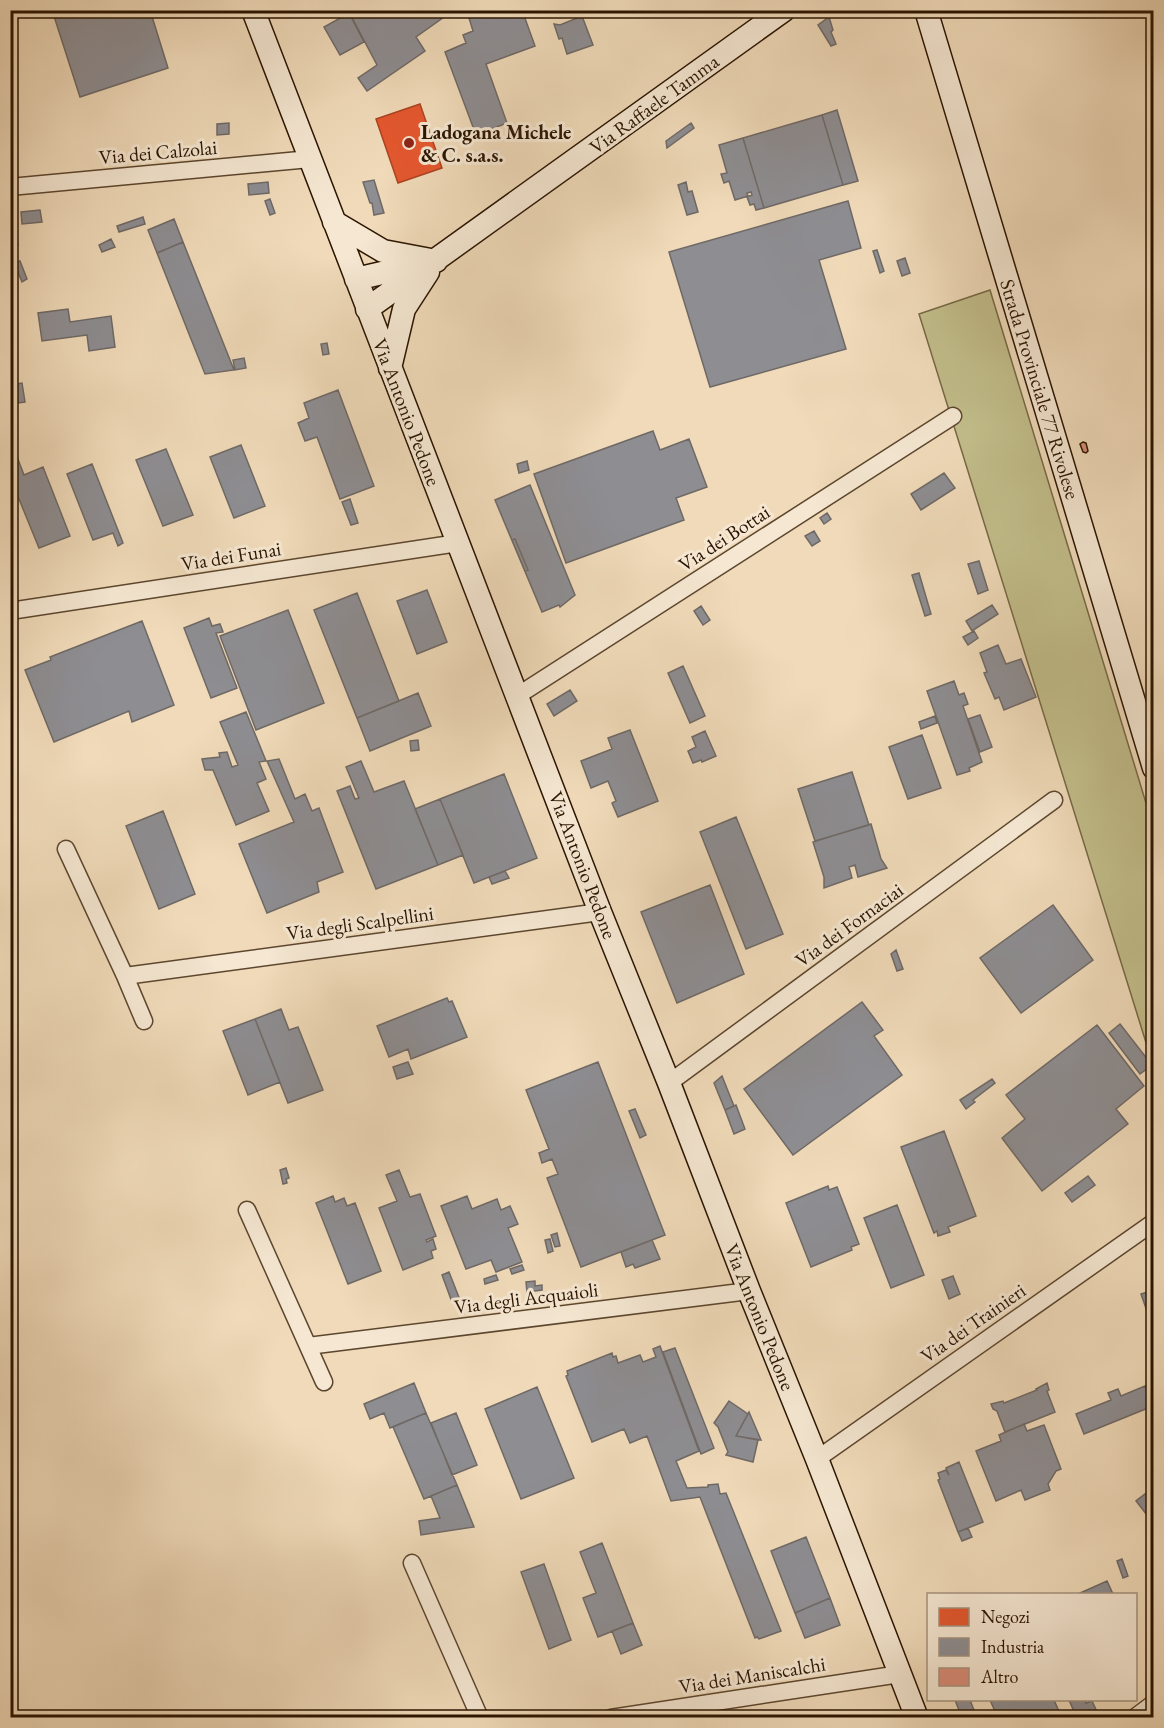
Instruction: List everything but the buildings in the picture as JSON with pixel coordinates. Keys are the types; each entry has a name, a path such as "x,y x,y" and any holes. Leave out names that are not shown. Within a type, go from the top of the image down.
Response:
{"street":[{"name":"Via Antonio Pedone","path":"253,10 600,912 917,1718"},
{"name":"Via Raffaele Tamma","path":"367,309 784,10"},
{"name":"Strada Provinciale 77 Rivolese","path":"926,10 1154,768"},
{"name":"Via dei Calzolai","path":"10,187 310,159"},
{"path":"334,222 383,251 436,261"},
{"path":"356,279 436,261"},
{"path":"390,368 404,309 436,261"},
{"name":"Via dei Bottai","path":"517,696 953,416"},
{"name":"Via dei Funai","path":"10,610 458,543"},
{"name":"Via dei Fornaciai","path":"669,1083 1054,800"},
{"path":"66,849 144,1021"},
{"name":"Via degli Scalpellini","path":"125,976 600,912"},
{"path":"246,1210 324,1382"},
{"name":"Via dei Trainieri","path":"817,1459 1154,1222"},
{"name":"Via degli Acquaioli","path":"308,1346 749,1292"},
{"path":"412,1563 480,1718"},
{"name":"Via dei Maniscalchi","path":"611,1718 900,1674"},
{"path":"1134,1718 1154,1703"}],"shaded area":[{"path":"990,290 1153,826 1153,1065 919,314"}],"place":[{"name":"Ladogana Michele & C. s.a.s.","path":"409,143"}]}
